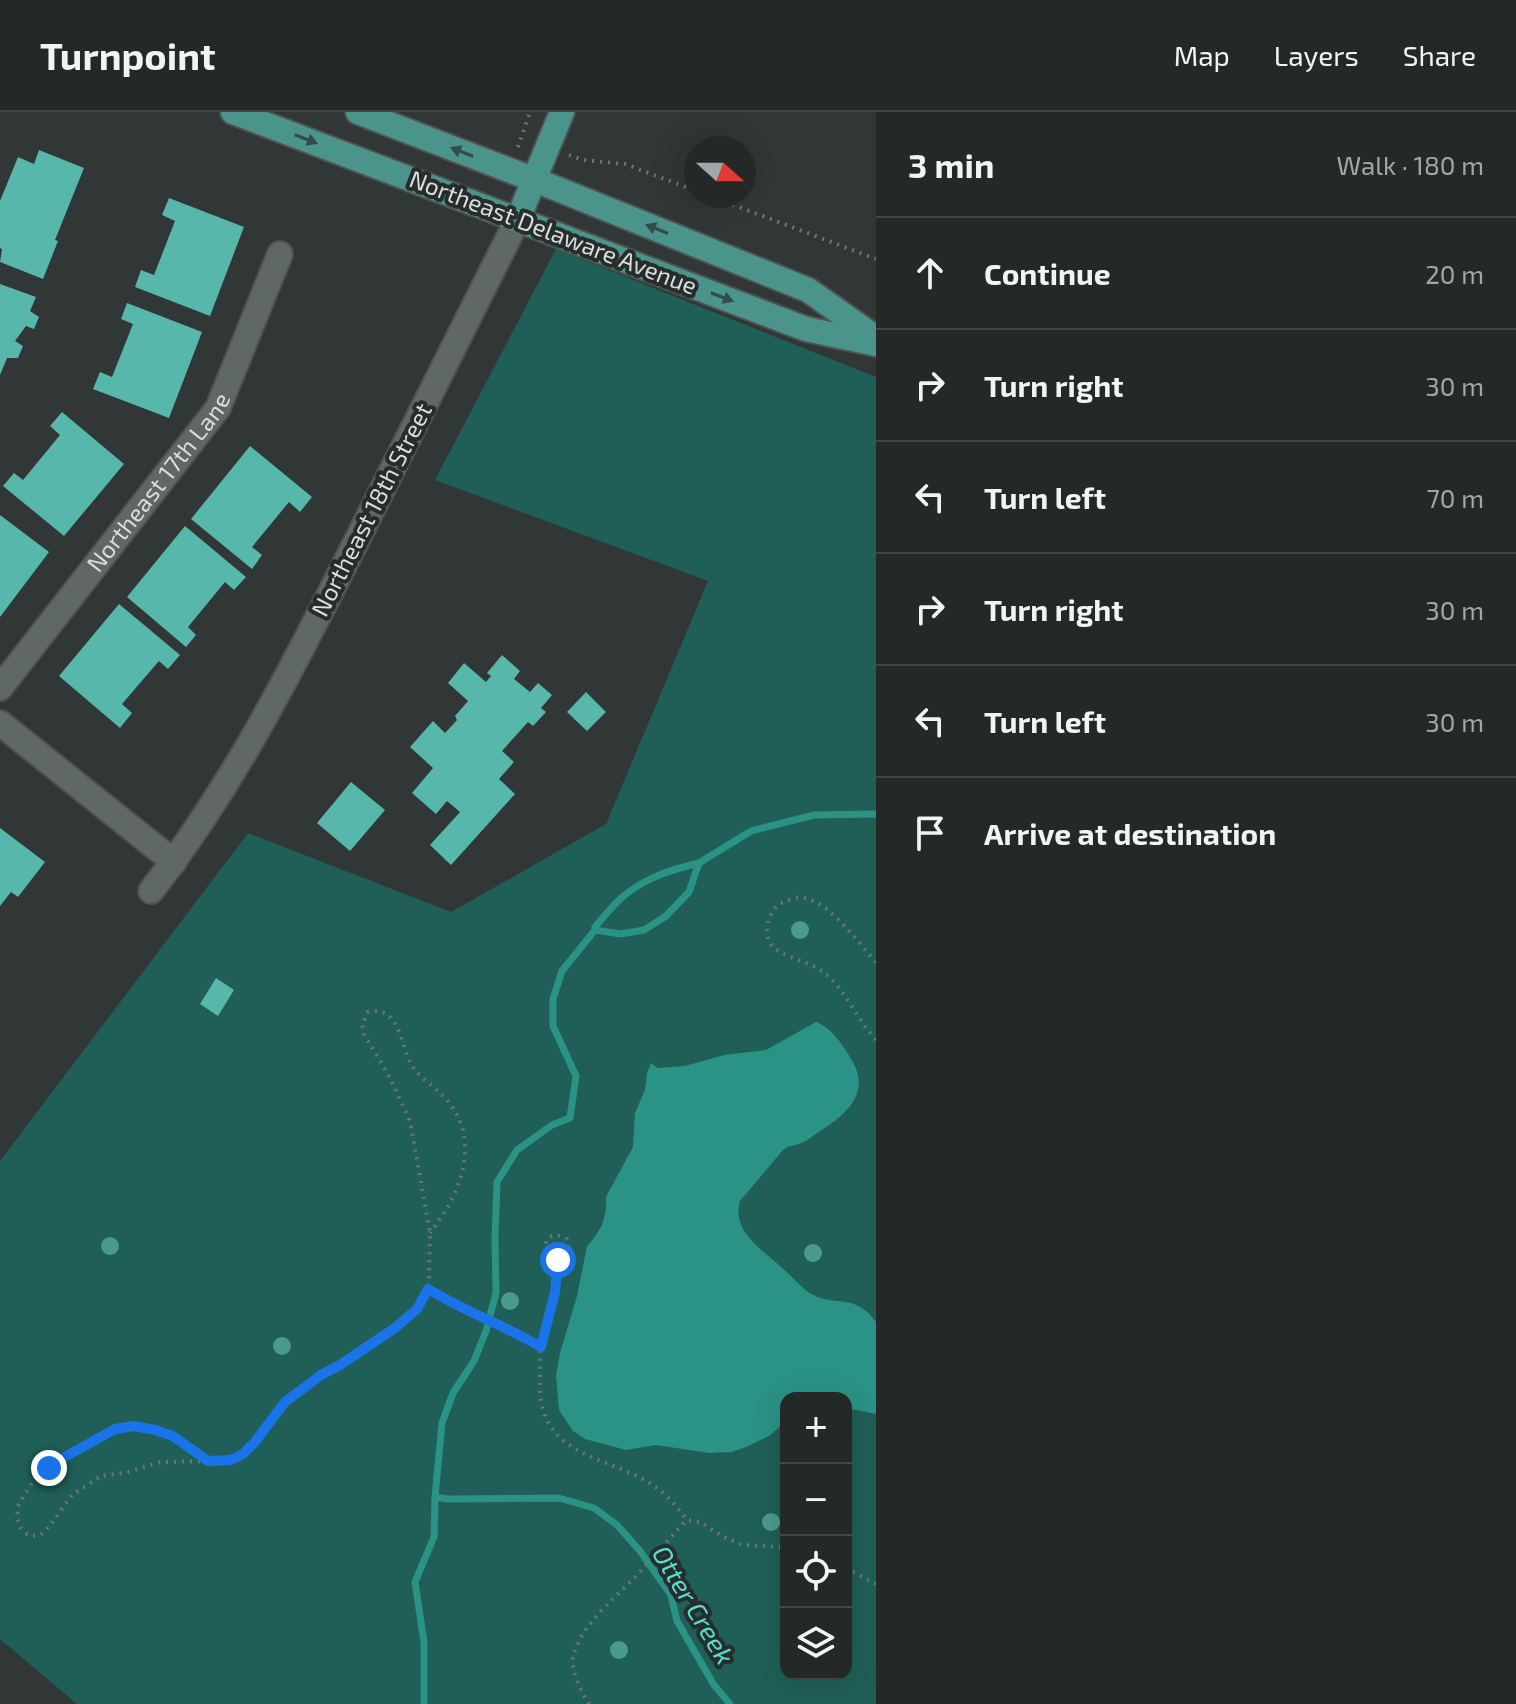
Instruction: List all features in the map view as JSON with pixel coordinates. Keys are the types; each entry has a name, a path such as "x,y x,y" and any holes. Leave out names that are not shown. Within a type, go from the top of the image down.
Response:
{"main road":[{"name":"Northeast Delaware Avenue","path":"233,112 806,329 876,341"},
{"name":"Northeast Delaware Avenue","path":"358,112 808,290 876,341"},
{"name":"Northeast 18th Street","path":"518,219 562,112"}],"street":[{"name":"Northeast 18th Street","path":"151,891 208,812 289,674 518,219"},
{"name":"Northeast 17th Lane","path":"0,688 218,408 280,254"},
{"path":"0,723 174,862"}],"path":[{"path":"583,160 625,164 684,186"},
{"path":"742,208 876,259"},
{"path":"876,962 836,917 809,898 797,897 774,908 767,935 770,944 822,971 834,982 876,1040"},
{"path":"208,1461 173,1436 134,1426 115,1429 63,1458 35,1478 18,1506 17,1518 21,1528 33,1536 41,1535 72,1495 101,1476 161,1462 208,1461 231,1460 243,1454 285,1402 395,1328 417,1309 428,1289 430,1233 410,1121 396,1089 364,1034 362,1025 368,1012 376,1010 388,1014 411,1065 441,1094 457,1115 464,1132 464,1165 456,1193 430,1233"},
{"path":"558,1271 557,1259 551,1256 546,1241 560,1235 567,1239 568,1247 565,1256 558,1260 558,1271 555,1292 541,1347 540,1392 550,1427 585,1455 652,1484 671,1499 687,1520 700,1522 742,1545 780,1547"},
{"path":"428,1289 541,1347"},
{"path":"589,1704 573,1660 579,1644 614,1597 687,1520"},
{"path":"852,1571 876,1584"}],"shaded area":[{"path":"556,249 876,377 876,1704 77,1704 0,1639 0,1161 248,833 451,912 606,824 708,581 435,480"},
{"path":"816,1022 840,1042 856,1069 858,1091 848,1109 804,1142 783,1150 740,1201 738,1211 750,1238 808,1292 826,1300 852,1303 876,1322 876,1414 852,1409 852,1392 780,1392 780,1426 769,1436 732,1452 709,1453 656,1445 626,1450 585,1439 573,1431 559,1410 556,1376 560,1353 577,1296 587,1246 602,1225 606,1197 633,1147 635,1113 645,1090 651,1063 658,1068 685,1066 724,1055 766,1050"}],"building":[{"path":"39,150 84,168 43,279 0,262 0,201 18,157 34,164"},
{"path":"169,198 244,227 210,316 135,287 141,270 154,275 175,221 162,215"},
{"path":"0,284 36,297 30,311 39,317 34,329 26,326 15,341 23,346 18,358 7,358 0,375"},
{"path":"127,303 202,332 169,418 93,389 100,372 112,377 133,324 121,319"},
{"path":"62,412 124,464 64,536 3,486 14,473 23,480 60,435 50,426"},
{"path":"250,446 312,497 300,512 289,502 252,547 262,555 252,569 191,519"},
{"path":"0,515 49,552 0,617"},
{"path":"185,526 246,577 234,590 225,582 188,627 196,635 186,647 127,597"},
{"path":"119,604 180,655 168,669 159,661 122,704 132,713 120,728 59,676"},
{"path":"502,655 520,671 514,679 530,692 538,683 552,695 541,708 546,712 533,726 528,722 502,751 514,762 499,779 515,794 451,865 430,845 460,812 447,801 436,814 412,793 433,768 410,747 433,721 445,733 457,720 455,716 468,701 448,683 464,663 486,682 491,676 487,673"},
{"path":"586,692 606,712 587,731 567,712"},
{"path":"351,782 385,810 350,851 317,823"},
{"path":"0,828 45,862 18,897 11,892 0,906"},
{"path":"216,978 234,990 218,1016 200,1004"}],"waterway":[{"path":"424,1704 424,1642 415,1582 434,1537 442,1423 453,1393 474,1361 496,1293 497,1182 517,1150 552,1125 570,1118 576,1076 553,1026 553,999 562,971 595,930 621,934 644,930 666,916 689,892 699,863 751,831 814,815 876,814"},
{"path":"595,927 617,902 635,888 666,873 699,863"},
{"name":"Otter Creek","path":"435,1497 559,1498 594,1508 617,1525 671,1595 677,1621 714,1685 730,1704"}],"route":[{"path":"49,1468 115,1429 134,1426 173,1436 208,1461 231,1460 254,1443 285,1402 395,1328 417,1309 428,1289 541,1347 555,1292 558,1260"}]}
